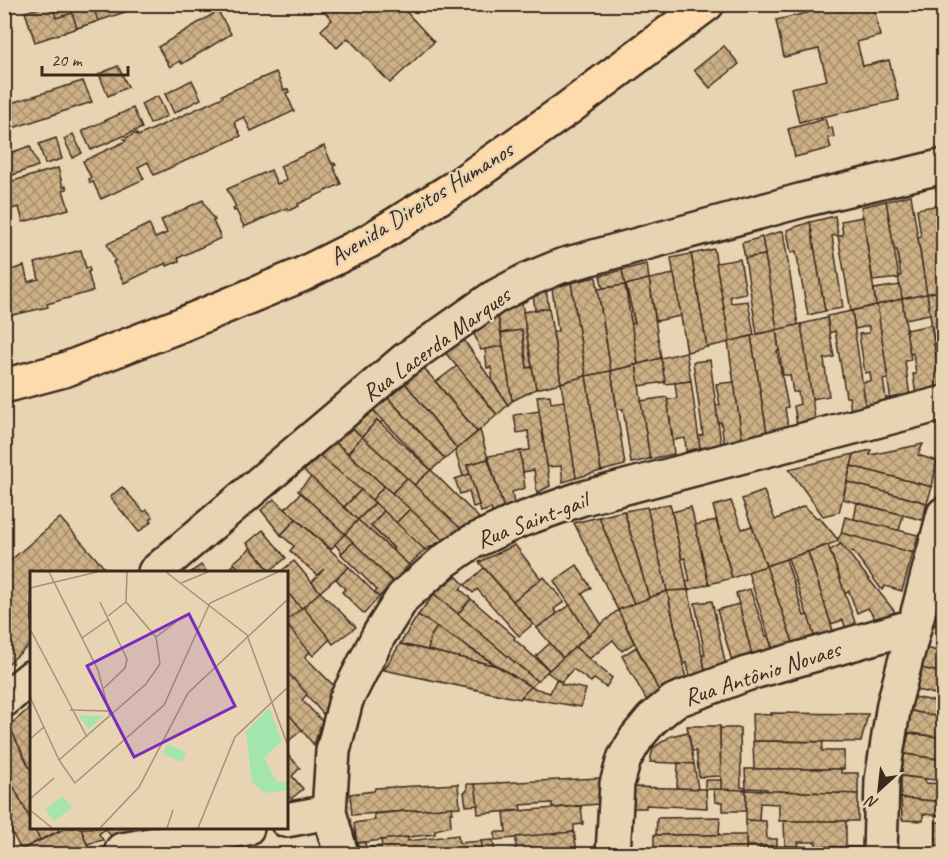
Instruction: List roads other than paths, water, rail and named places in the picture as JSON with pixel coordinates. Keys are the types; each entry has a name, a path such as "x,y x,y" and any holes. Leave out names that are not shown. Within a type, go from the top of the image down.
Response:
{"main road":[{"name":"Avenida Direitos Humanos","path":"4,386 64,370 178,326 301,275 369,241 459,185 567,109 706,4"}],"street":[{"name":"Rua Lacerda Marques","path":"157,571 405,360 493,298 527,280 561,266 803,200 944,166"},
{"name":"Rua Saint-gail","path":"341,855 330,812 333,751 346,699 379,635 403,597 443,562 470,543 514,522 580,499 944,403"},
{"path":"880,855 882,780 894,704 944,513"},
{"name":"Rua Antônio Novaes","path":"613,855 613,821 617,783 624,759 637,737 652,719 674,701 746,674 914,626"},
{"path":"4,700 30,679"},
{"path":"288,820 330,812"},
{"path":"122,850 241,829"}]}
